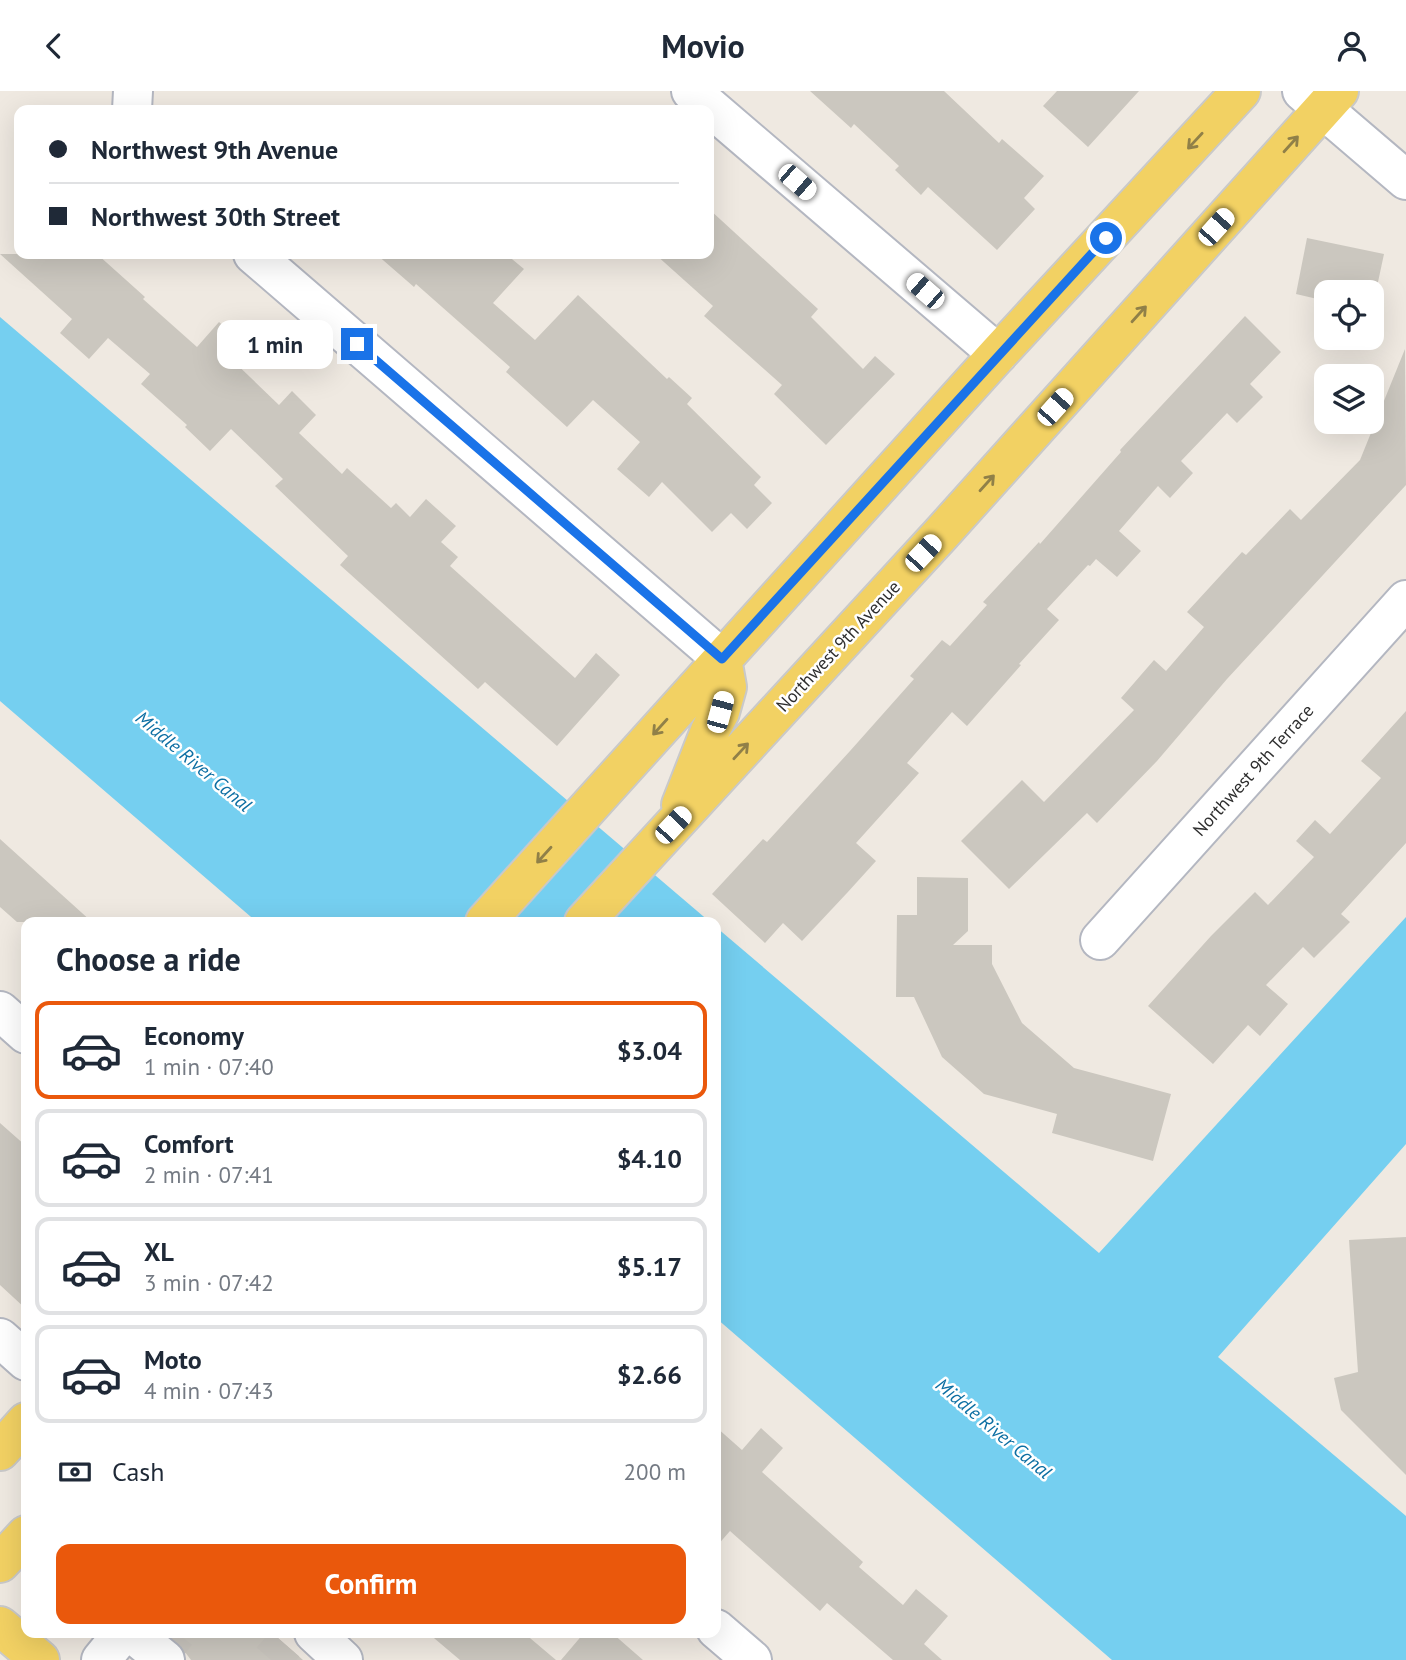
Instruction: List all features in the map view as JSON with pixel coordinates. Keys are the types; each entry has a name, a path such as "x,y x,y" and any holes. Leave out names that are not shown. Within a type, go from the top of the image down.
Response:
{"main road":[{"path":"489,917 589,804 1241,91"},
{"name":"Northwest 9th Avenue","path":"589,917 950,524 1321,97"},
{"path":"673,825 720,712 726,687 722,659"},
{"path":"0,1563 21,1540"},
{"path":"0,1626 40,1660"}],"street":[{"path":"691,91 707,105"},
{"path":"1321,97 1406,180"},
{"path":"714,111 999,354"},
{"path":"259,259 722,659"},
{"name":"Northwest 9th Terrace","path":"1100,940 1406,600"},
{"path":"0,1011 21,1030"},
{"path":"0,1338 21,1357"},
{"path":"721,1633 752,1660"},
{"path":"101,1660 119,1638"},
{"path":"302,1638 343,1660"}],"water":[{"name":"Middle River Canal","path":"0,317 704,917 251,917 0,701"},
{"name":"Middle River Canal","path":"1406,917 1406,1144 1218,1357 1406,1516 1406,1660 1112,1660 721,1322 721,931 1099,1253"}],"building":[{"path":"810,91 944,91 999,143 1002,139 1044,176 1024,198 1035,209 997,250 928,187 921,195 895,170 899,166 854,124 851,128"},
{"path":"1057,91 1139,91 1088,147 1043,106"},
{"path":"714,214 818,309 811,317 863,369 875,356 895,374 826,445 774,394 782,385 704,316 713,306 661,259 714,259"},
{"path":"1307,238 1384,254 1378,280 1314,280 1314,298 1296,294"},
{"path":"0,254 14,254 14,259 103,259 197,347 219,322 238,339 226,354 279,405 292,391 316,415 299,433 342,474 347,468 391,508 396,503 410,517 426,499 456,526 441,542 458,557 450,566 575,678 596,653 620,675 557,746 485,682 478,689 340,565 348,556 275,486 283,479 231,429 210,451 185,427 187,425 141,384 150,374 108,338 89,359 60,333 72,319"},
{"path":"382,259 512,259 524,269 493,303 535,340 578,295 667,379 669,377 692,398 687,404 761,477 754,485 772,503 747,529 731,513 712,532 662,482 649,497 617,469 640,442 593,400 567,427 506,372 510,367 416,284 414,287"},
{"path":"1245,316 1281,352 1250,384 1263,397 1237,423 1227,413 1181,461 1193,473 1170,498 1158,486 1119,531 1141,551 1117,577 1096,559 1088,565 1047,609 1059,620 967,726 952,712 907,763 919,773 856,843 876,861 847,893 802,941 783,923 765,943 712,894 763,839 767,842 850,751 914,679 910,676 942,640 950,646 987,605 983,602 1039,542 1040,544 1120,450"},
{"path":"1405,349 1406,485 1227,679 1157,761 1097,823 1087,813 1009,889 961,841 1022,780 1044,802 1134,710 1121,698 1154,660 1166,671 1204,627 1187,612 1242,552 1246,555 1290,509 1301,520 1360,460 1371,434 1384,434 1384,401"},
{"path":"1406,711 1406,843 1341,914 1350,922 1314,958 1303,947 1266,985 1288,1004 1260,1036 1248,1025 1213,1064 1148,1006 1255,892 1268,905 1314,857 1296,841 1315,820 1330,834 1381,778 1361,761"},
{"path":"0,839 86,917 21,917 21,922 17,922 0,907"},
{"path":"917,877 968,878 968,931 953,945 992,945 992,964 1022,1023 1074,1068 1171,1094 1153,1161 1052,1133 1057,1114 984,1094 942,1057 914,997 896,997 897,915 917,915"},
{"path":"0,1123 21,1142 21,1304 0,1285"},
{"path":"1406,1237 1406,1475 1341,1410 1334,1378 1358,1372 1349,1240"},
{"path":"761,1428 783,1448 762,1472 863,1562 859,1567 903,1605 916,1589 948,1616 924,1644 942,1660 893,1660 827,1603 820,1611 730,1531 721,1541 721,1431 742,1450"},
{"path":"172,1638 278,1638 303,1660 191,1660"},
{"path":"434,1638 530,1638 556,1660 460,1660"},
{"path":"580,1638 618,1638 643,1660 561,1660"}],"tunnel":[{"path":"170,1642 173,1638"},
{"path":"271,1660 285,1644"}],"route":[{"path":"357,344 722,659 1106,238"}]}
